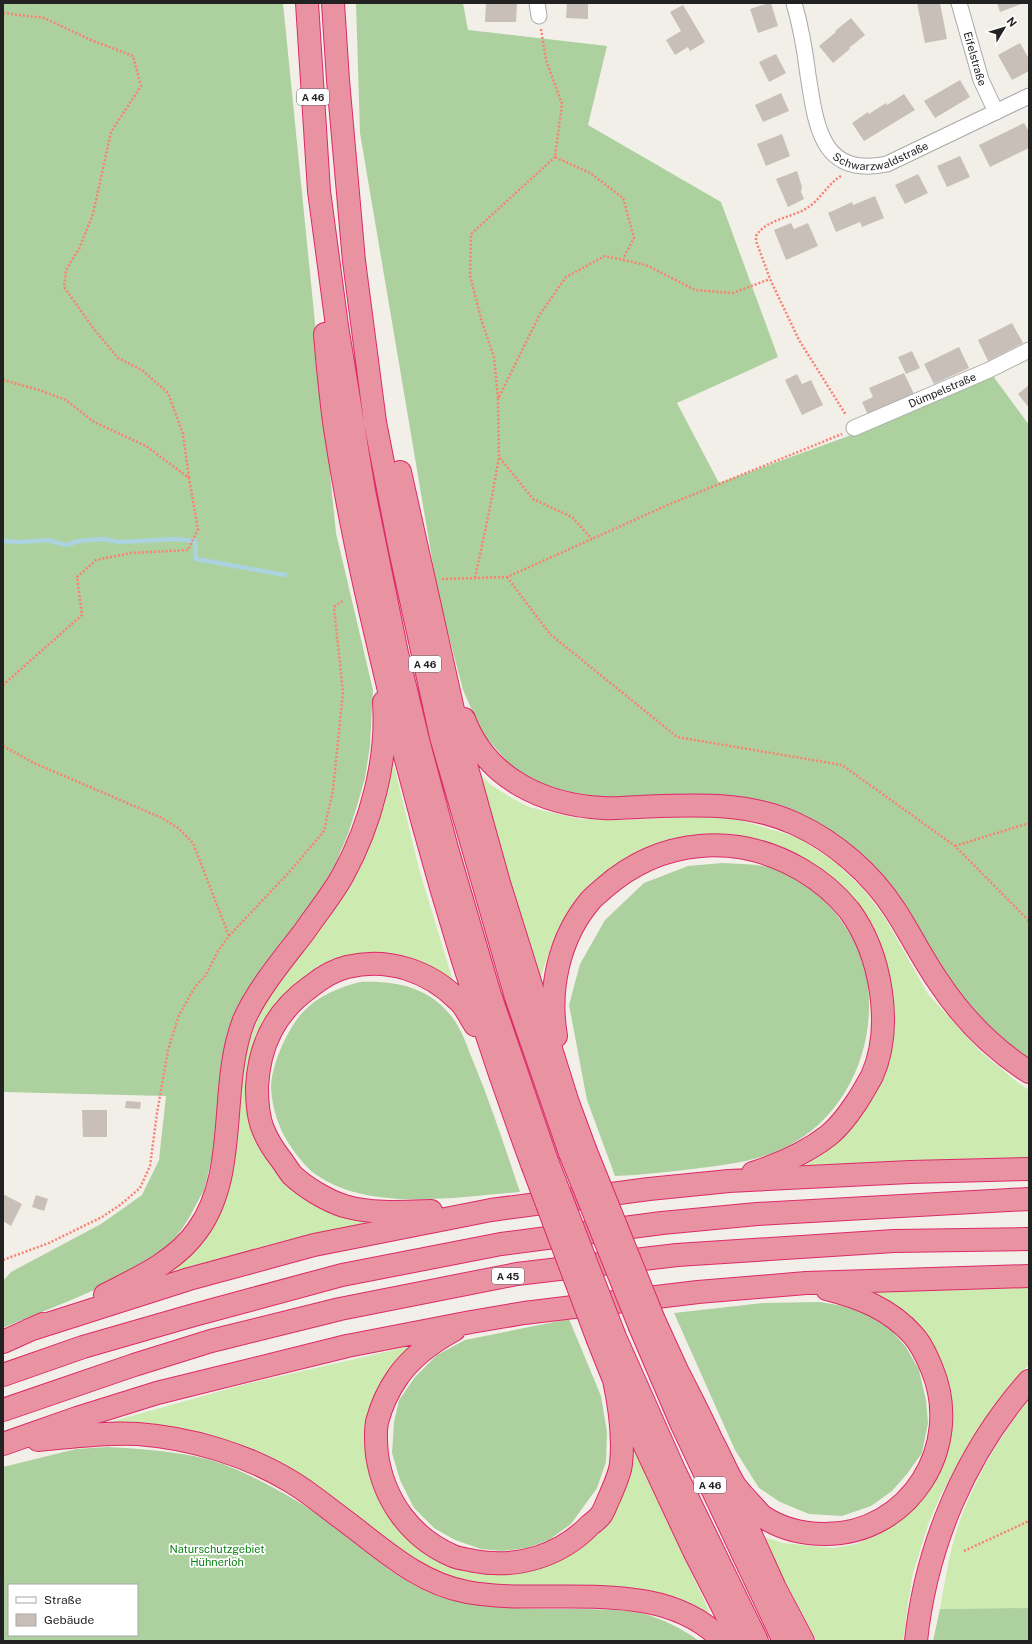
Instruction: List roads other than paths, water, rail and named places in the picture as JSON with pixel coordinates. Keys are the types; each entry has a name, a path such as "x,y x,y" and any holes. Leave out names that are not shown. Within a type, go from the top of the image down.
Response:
{"highway":[{"name":"A 46","path":"307,3 319,191 337,326 364,490 397,653 419,744 539,1163 607,1338 675,1472 757,1641"},
{"name":"A 46","path":"333,3 338,80 347,160 354,261 375,422 400,550 441,736 516,997 647,1324 682,1425 784,1641"},
{"path":"347,160 389,422 462,750 497,876 568,1103"},
{"path":"319,191 318,272 336,440 357,553 380,657 432,859 467,977 508,1099"},
{"path":"430,609 468,731 481,751 513,782 532,792 567,803 604,808 697,805 737,807 765,813 796,824 827,842 846,856 874,882 895,910 938,981 958,1009 1012,1061 1029,1072"},
{"path":"3,1342 102,1296 155,1269 179,1251 198,1230 210,1207 219,1179 227,1130 229,1086 234,1053 244,1020 258,993 325,903 343,874 360,838 372,804 379,770 383,737 384,709 380,657"},
{"path":"578,1151 554,1022 554,988 560,959 570,931 590,901 614,879 644,860 670,850 703,845 736,846 764,852 792,864 814,877 828,888 849,910 866,938 875,960 882,1002 881,1038 872,1075 847,1116 830,1134 803,1154 774,1166 729,1181"},
{"path":"490,1210 382,1212 344,1206 315,1192 292,1174 275,1151 262,1128 257,1100 258,1072 264,1045 276,1022 302,992 321,979 346,967 374,964 407,968 432,979 459,1000 476,1026 508,1099 539,1163"},
{"path":"29,1330 189,1279 314,1245 490,1210 649,1189 729,1181 910,1172 1029,1169"},
{"path":"3,1375 83,1347 334,1277 501,1244 757,1214 1029,1199"},
{"name":"A 45","path":"3,1410 134,1365 211,1341 340,1309 516,1274 677,1255 894,1241 1029,1239"},
{"path":"3,1444 77,1418 164,1391 347,1346 524,1313 698,1292 806,1283 1029,1276"},
{"path":"647,1324 680,1376 735,1486 762,1516 786,1528 811,1534 837,1534 865,1528 888,1516 912,1495 928,1472 937,1450 942,1422 941,1398 935,1375 926,1354 913,1335 896,1320 876,1305 850,1295 806,1283"},
{"path":"471,1322 435,1341 416,1356 397,1377 385,1399 377,1422 376,1444 380,1472 390,1499 408,1524 429,1543 455,1557 485,1563 517,1563 551,1554 578,1538 601,1515 613,1489 621,1465 622,1418 607,1338"},
{"path":"680,1376 775,1588 803,1641"},
{"path":"614,1380 694,1551 740,1641"},
{"path":"916,1641 918,1618 929,1568 945,1520 966,1470 990,1431 1016,1396 1029,1382"},
{"path":"3,1444 105,1434 138,1434 177,1439 223,1451 254,1463 289,1480 392,1557 424,1578 446,1587 490,1596 599,1596 637,1600 666,1606 698,1620 716,1633 723,1641"}],"street":[{"name":"Schwarzwaldstraße","path":"794,3 803,44 816,122 821,137 839,159 857,166 870,168 887,164 1029,96"},
{"name":"Eifelstraße","path":"959,3 982,80 996,112"},
{"name":"Dümpelstraße","path":"854,428 989,370 1029,350"}],"waterway":[{"path":"3,541 21,542 47,540 66,545 79,541 102,539 120,542 176,539 195,541 196,559 285,575"}],"park label":[{"name":"Naturschutzgebiet Hühnerloh","path":"217,1555"}]}
